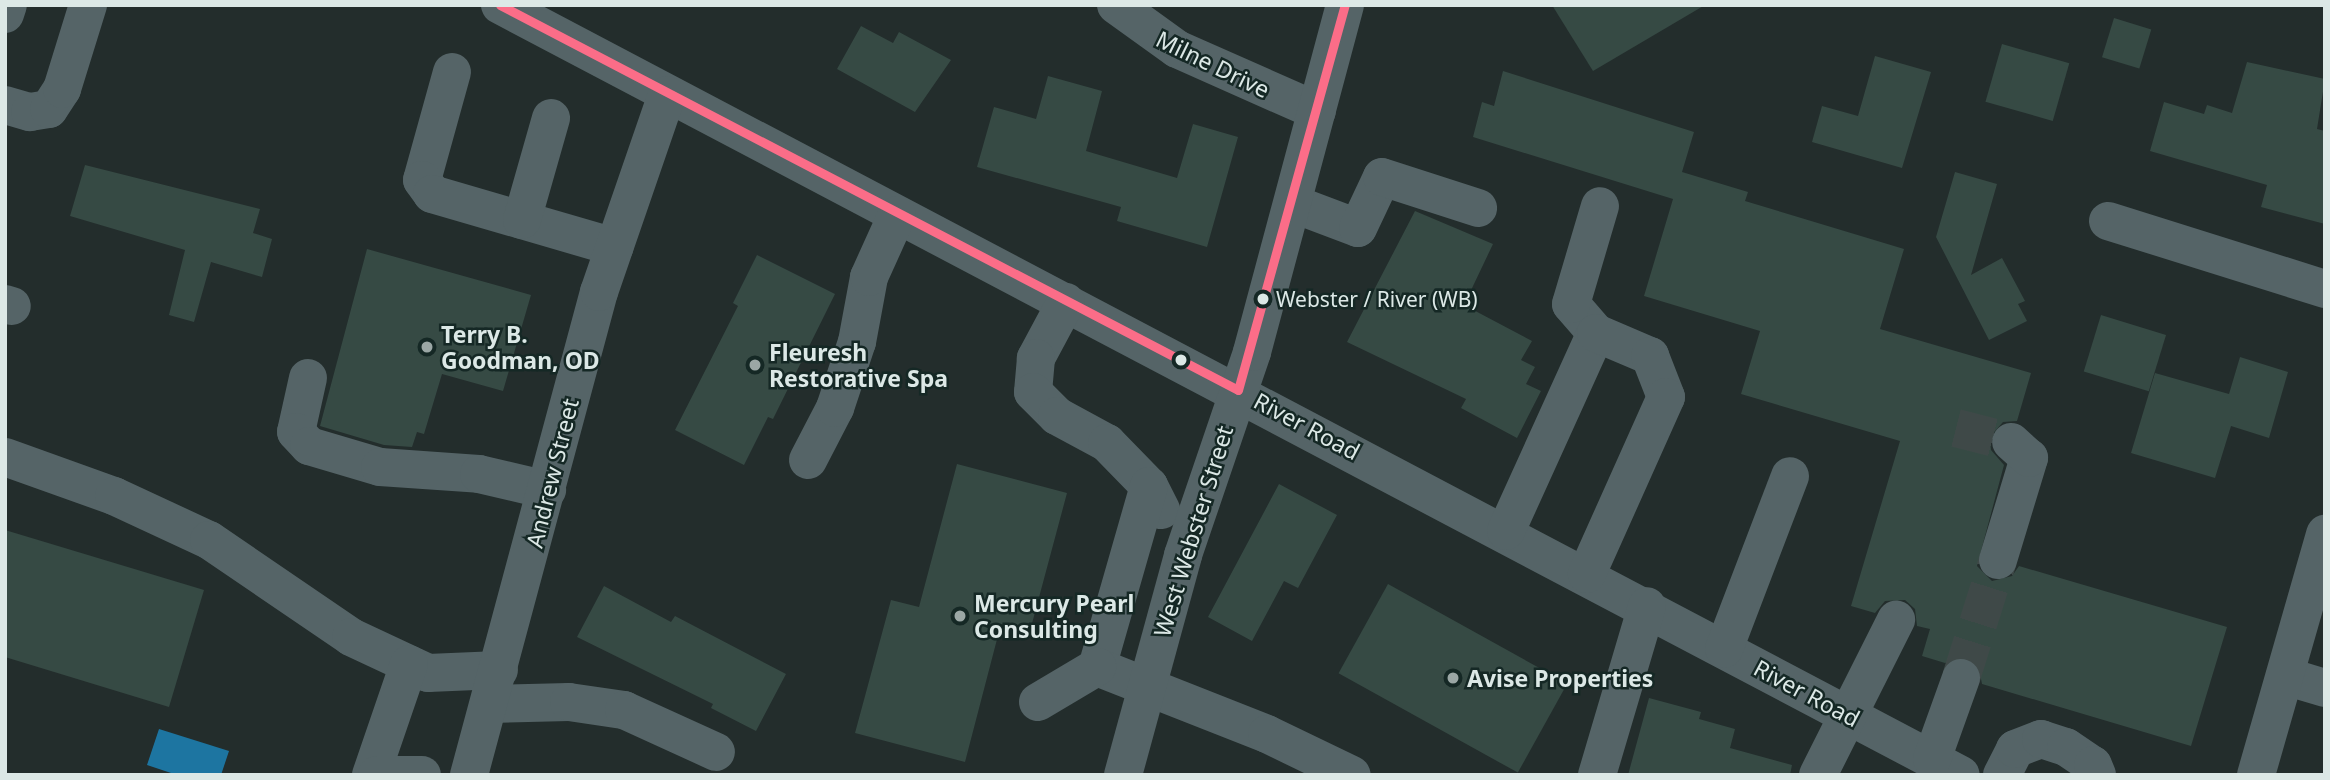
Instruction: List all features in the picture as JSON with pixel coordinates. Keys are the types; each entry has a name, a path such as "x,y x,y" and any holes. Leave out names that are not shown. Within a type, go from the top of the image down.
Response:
{"street":[{"path":"5,13 8,5"},
{"path":"5,105 30,112 49,109 62,89 88,5"},
{"name":"River Road","path":"500,5 667,95 1506,531 1947,767"},
{"name":"Milne Drive","path":"1116,5 1177,49 1317,111"},
{"name":"West Webster Street","path":"1124,775 1183,555 1238,390 1294,204 1345,5"},
{"path":"452,72 422,180 432,194 614,247"},
{"name":"Andrew Street","path":"469,774 614,247 667,95"},
{"path":"522,220 551,118"},
{"path":"1294,204 1358,228 1382,177 1478,208"},
{"path":"1587,574 1666,397 1650,356 1596,333 1571,303 1600,206"},
{"path":"808,460 835,408 869,277 897,215"},
{"path":"2108,221 2325,289"},
{"path":"1066,302 1036,358 1033,392 1057,416 1107,443 1149,486 1183,555"},
{"path":"1506,531 1596,333"},
{"path":"308,378 296,432 309,446 380,467 479,474 547,490"},
{"path":"1998,560 2029,458 2011,442"},
{"path":"5,457 209,540 351,637 428,673 458,676 494,687 624,710 716,752"},
{"path":"1724,649 1790,476"},
{"path":"1038,702 1097,667 1149,486"},
{"path":"2256,775 2325,534"},
{"path":"1597,775 1647,606"},
{"path":"1818,775 1845,713 1896,620"},
{"path":"371,775 409,664"},
{"path":"1097,667 1147,684 1352,775"},
{"path":"2285,676 2325,688"},
{"path":"1947,767 1961,678"},
{"path":"2002,775 2015,749 2041,739 2066,747 2093,765 2097,775"},
{"path":"377,775 422,775"}],"water":[{"path":"159,729 229,751 221,775 177,775 147,765"}],"building":[{"path":"1552,5 1705,5 1593,71"},
{"path":"2114,18 2151,29 2139,69 2102,57"},
{"path":"861,26 893,43 899,32 951,60 915,112 837,69"},
{"path":"2002,44 2069,63 2053,121 1985,102"},
{"path":"1875,56 1931,72 1902,168 1812,142 1822,106 1858,116"},
{"path":"2247,62 2325,79 2317,129 2325,131 2325,224 2261,207 2267,185 2150,151 2164,102 2204,114 2207,105 2232,113"},
{"path":"1503,71 1694,132 1682,172 1748,192 1745,201 1904,249 1880,329 2031,373 2017,421 2003,422 1990,437 1991,450 2004,465 1977,566 1992,581 2012,576 2019,566 2227,627 2191,746 1982,684 1978,664 1968,657 1945,663 1922,656 1930,629 1917,626 1915,609 1905,600 1885,601 1875,613 1851,606 1900,441 1741,394 1760,331 1644,296 1673,199 1473,137 1482,102 1494,106"},
{"path":"1048,76 1102,91 1086,151 1177,178 1193,124 1238,137 1207,247 1117,221 1121,207 977,167 994,107 1036,119"},
{"path":"85,165 260,209 253,233 272,239 262,277 211,262 194,322 169,315 185,250 70,216"},
{"path":"1955,172 1997,184 1971,275 2002,258 2025,301 2018,304 2027,321 1989,340 1936,237"},
{"path":"1415,211 1493,244 1464,305 1532,341 1521,360 1535,367 1526,384 1541,391 1517,438 1461,408 1466,399 1347,342"},
{"name":"Terry B. Goodman, OD","path":"367,249 531,295 503,391 442,374 424,434 417,432 412,447 384,445 320,426"},
{"name":"Fleuresh Restorative Spa","path":"757,255 835,294 773,419 768,417 744,465 675,430 738,306 733,303"},
{"path":"2101,315 2166,335 2149,391 2084,371"},
{"path":"2240,357 2288,372 2269,438 2231,426 2215,478 2131,453 2155,373 2229,394"},
{"name":"Mercury Pearl Consulting","path":"957,464 1067,493 1030,631 1001,624 965,762 855,733 891,600 919,607"},
{"path":"1279,484 1337,515 1298,588 1284,581 1252,641 1208,617"},
{"path":"5,530 204,590 169,707 5,657"},
{"name":"Avise Properties","path":"1388,584 1567,683 1518,773 1339,673"},
{"path":"604,586 671,622 675,616 786,674 756,731 711,708 713,704 577,637"},
{"path":"1649,698 1701,712 1699,719 1735,729 1730,748 1792,765 1790,775 1628,775"}],"tunnel":[{"path":"1956,428 2011,442"},
{"path":"1961,678 1998,560"}],"transit line":[{"path":"500,5 1238,390 1345,5"}],"place":[{"name":"Webster / River (WB)","path":"1263,299"},
{"name":"Terry B. Goodman, OD","path":"427,347"},
{"name":"Fleuresh Restorative Spa","path":"755,365"},
{"name":"Mercury Pearl Consulting","path":"960,616"},
{"name":"Avise Properties","path":"1453,678"}]}
